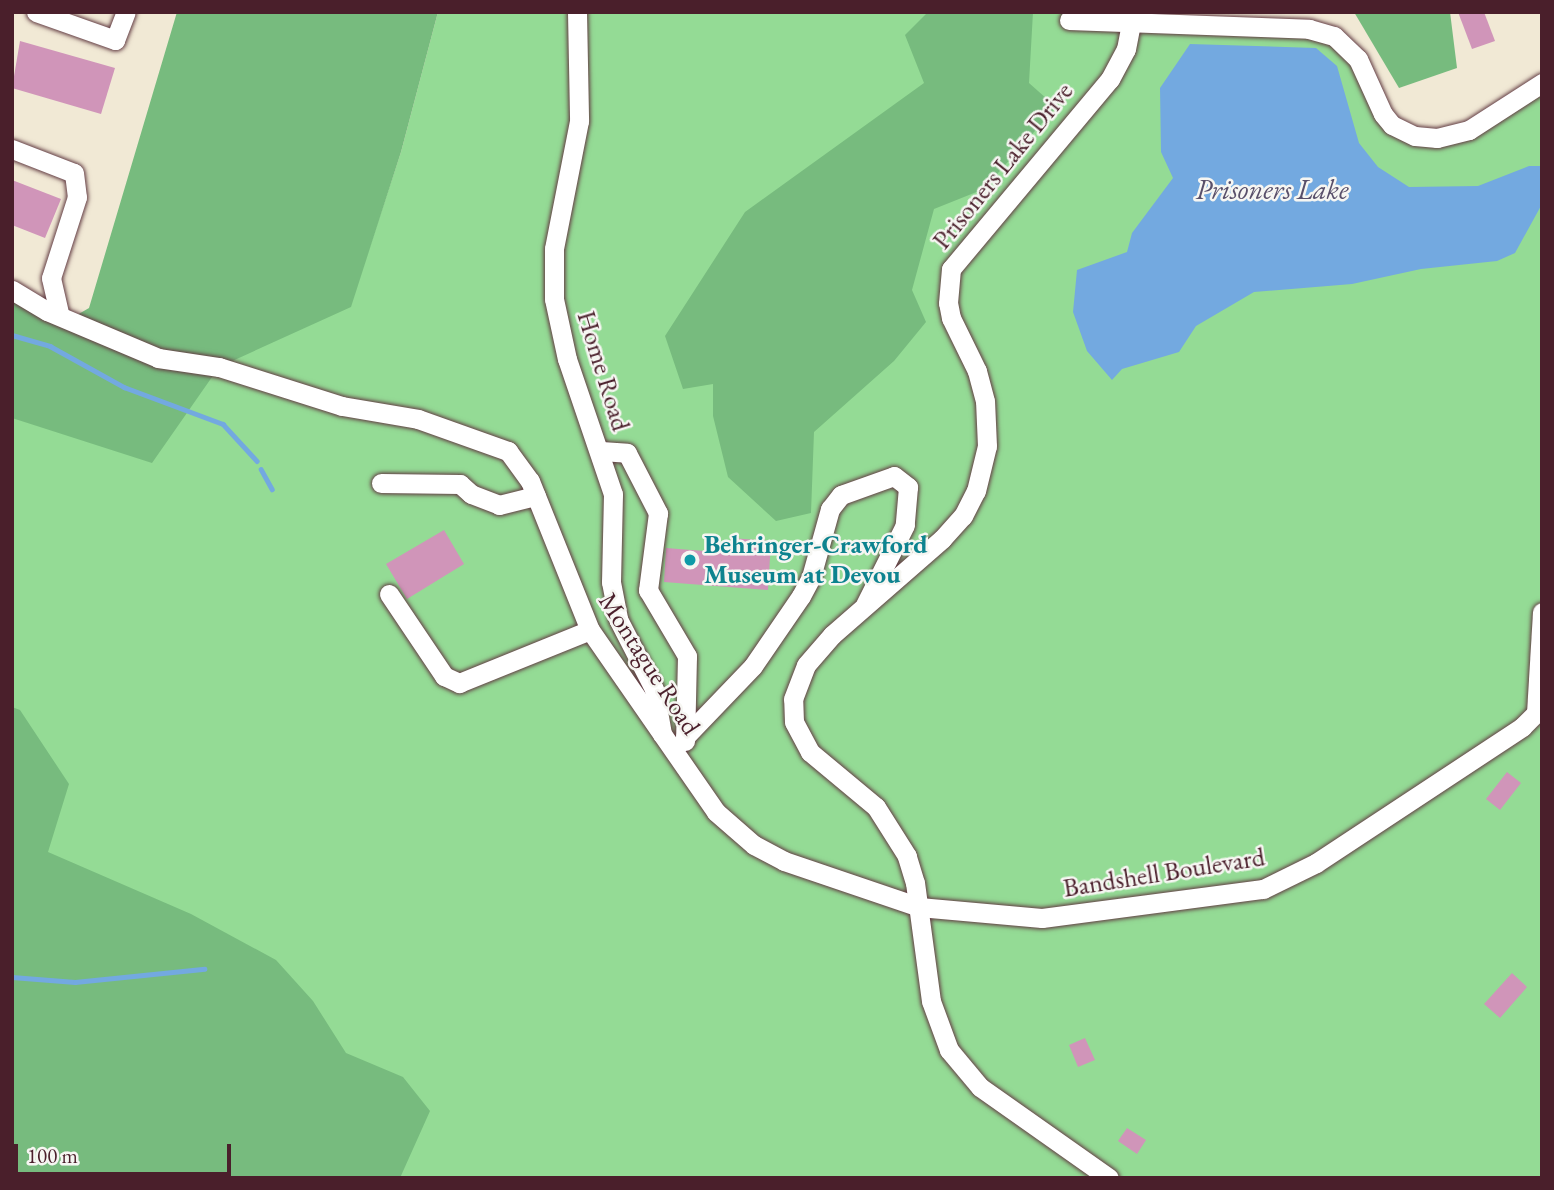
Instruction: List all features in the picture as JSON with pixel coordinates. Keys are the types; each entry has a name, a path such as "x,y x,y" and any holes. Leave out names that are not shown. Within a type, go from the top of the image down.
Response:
{"street":[{"path":"36,12 115,40 126,12"},
{"name":"Home Road","path":"577,12 579,121 553,271 559,329 613,494 611,582 618,619 654,689 662,735"},
{"path":"1069,20 1110,25 1133,17 1309,29 1334,36 1358,59 1383,114 1392,125 1415,136 1437,138 1469,130 1542,83"},
{"name":"Prisoners Lake Drive","path":"919,907 911,866 896,833 876,807 810,752 794,722 793,699 806,665 963,516 984,465 985,401 977,371 951,318 948,303 951,269 1110,79 1123,56 1133,17"},
{"path":"12,149 74,173 76,197 51,278 59,314"},
{"name":"Montague Road","path":"12,290 158,358 219,367 313,399 418,419 487,440 517,460 536,496 590,630 716,812 754,845 812,873 919,907"},
{"path":"601,451 627,453 658,513 648,590 687,656 684,766"},
{"path":"685,737 753,666 801,596 811,577 820,532 835,502 841,495 894,476 908,487 905,526 863,610"},
{"path":"381,483 460,484 471,494 499,505 536,496"},
{"path":"389,594 444,677 459,684 590,630"},
{"path":"1539,713 1542,612"},
{"name":"Bandshell Boulevard","path":"919,907 1042,918 1263,889 1316,863 1522,727 1539,713"},
{"path":"919,907 931,1001 949,1051 980,1087 1106,1177"}],"green space":[{"path":"177,12 438,12 401,152 351,307 219,367 152,463 12,418 12,290 70,319 89,308"},
{"path":"438,12 1133,12 1334,36 1383,114 1437,138 1542,83 1542,1178 12,1178 12,290 70,319 350,307 401,152"},
{"path":"928,12 1033,12 1029,83 1056,107 984,189 934,209 912,290 926,322 894,361 814,432 811,513 776,521 728,477 713,416 713,384 683,389 665,336 745,212 924,83 905,35"},
{"path":"1354,12 1450,12 1457,68 1399,88"},
{"path":"12,707 20,710 69,784 48,852 191,914 276,960 313,1001 346,1053 403,1077 430,1111 400,1178 12,1178"}],"water":[{"name":"Prisoners Lake","path":"1190,44 1316,48 1337,66 1359,143 1378,167 1409,187 1478,186 1529,166 1542,166 1542,204 1515,253 1497,261 1421,269 1352,284 1254,292 1196,326 1179,352 1122,369 1112,380 1087,351 1073,312 1077,270 1127,252 1132,233 1173,178 1161,152 1160,88"}],"building":[{"path":"1458,12 1484,12 1495,41 1472,49"},
{"path":"20,41 115,68 101,114 12,88"},
{"path":"12,180 61,199 45,238 12,225"},
{"path":"444,530 464,564 407,599 386,564"},
{"name":"Behringer-Crawford Museum at Devou","path":"731,538 771,541 768,590 664,582 666,548 730,553"},
{"path":"1507,772 1521,783 1500,810 1486,799"},
{"path":"1512,973 1527,987 1500,1018 1484,1004"},
{"path":"1085,1038 1095,1060 1078,1067 1069,1045"},
{"path":"1127,1128 1146,1140 1137,1154 1118,1141"}],"waterway":[{"path":"12,335 50,346 124,387 223,424 257,461"},
{"path":"261,469 272,489"},
{"path":"12,977 75,982 204,969"}],"place":[{"name":"Behringer-Crawford Museum at Devou","path":"690,560"}]}
